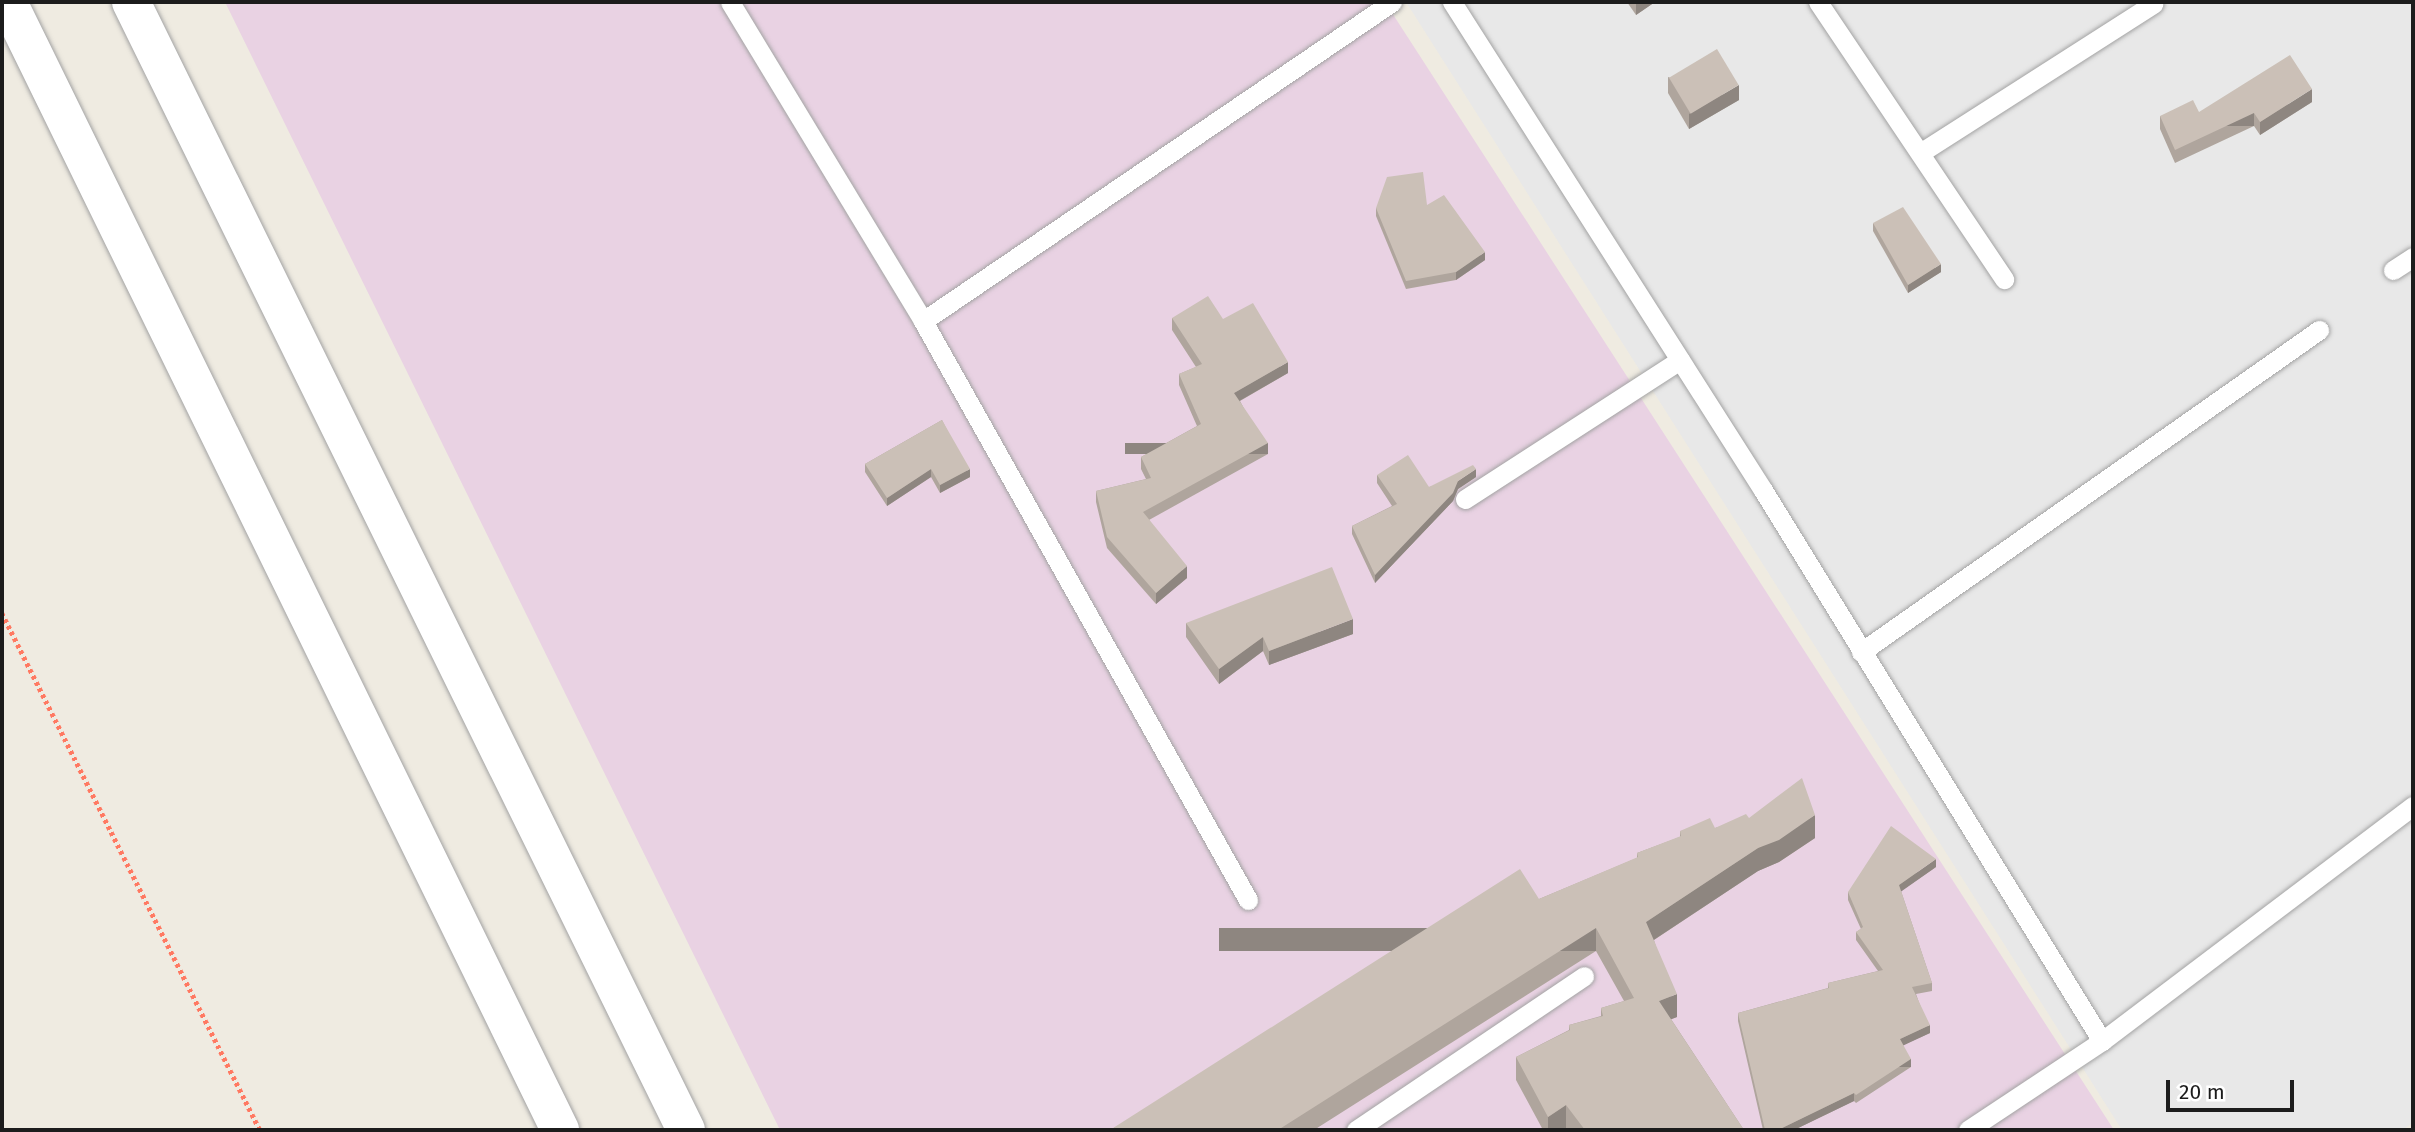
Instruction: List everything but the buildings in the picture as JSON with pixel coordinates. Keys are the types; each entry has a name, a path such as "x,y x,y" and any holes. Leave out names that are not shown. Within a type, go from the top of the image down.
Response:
{"street":[{"path":"9,2 560,1130"},
{"path":"131,2 686,1130"}],"lane":[{"path":"730,2 923,321 1248,900"},
{"path":"923,321 1392,2"},
{"path":"1452,2 1680,360 2102,1041"},
{"path":"1818,2 2004,279"},
{"path":"1920,153 2153,4"},
{"path":"2393,270 2413,257"},
{"path":"1861,652 2319,330"},
{"path":"1465,499 1680,360"},
{"path":"1968,1130 2102,1041 2413,806"},
{"path":"1356,1130 1584,976"}],"path":[{"path":"2,614 260,1130"}],"shaded area":[{"path":"225,2 1385,2 2114,1130 780,1130"},
{"path":"1406,2 2413,2 2413,1123 2402,1130 2122,1130"}]}
